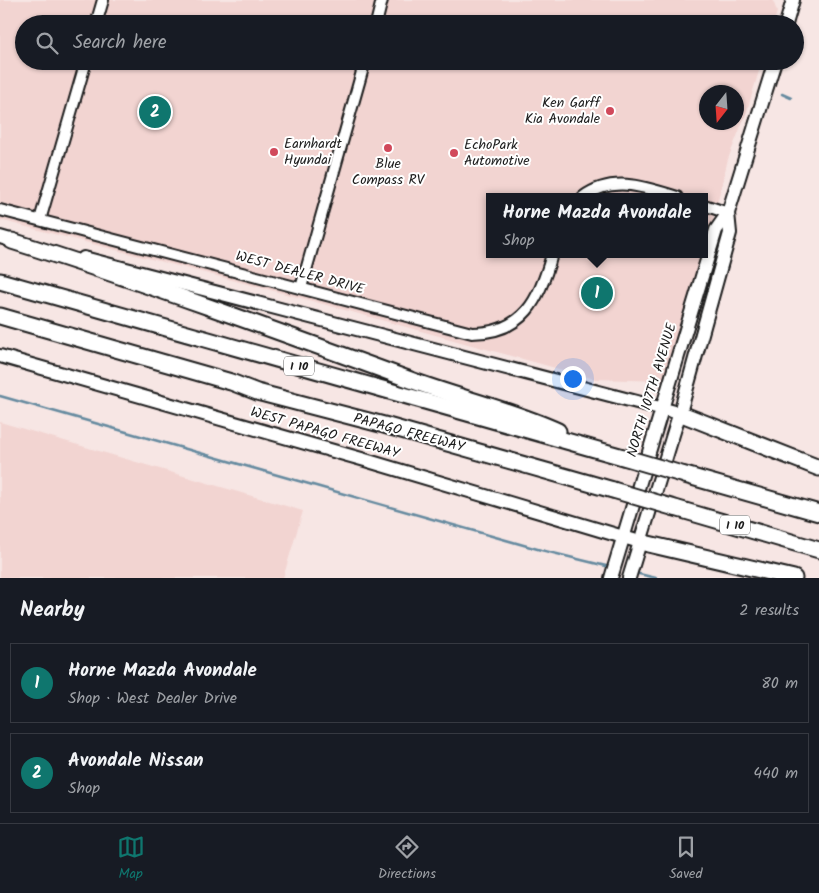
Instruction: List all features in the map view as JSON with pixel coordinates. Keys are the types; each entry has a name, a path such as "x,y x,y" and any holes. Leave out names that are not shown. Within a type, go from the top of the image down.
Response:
{"highway":[{"path":"6,239 198,302 439,391 524,416 598,450"},
{"name":"I 10","path":"0,281 819,513"},
{"name":"PAPAGO FREEWAY","path":"0,316 231,382 257,392 393,428 819,550"},
{"path":"0,324 25,323"},
{"path":"679,413 819,468"},
{"path":"640,542 794,578"}],"main road":[{"path":"789,15 793,0"},
{"name":"NORTH 107TH AVENUE","path":"708,256 716,230 728,213 772,70"},
{"name":"NORTH 107TH AVENUE","path":"629,578 679,413 730,233 728,213"},
{"path":"6,239 146,273 679,413"},
{"name":"NORTH 107TH AVENUE","path":"611,578 708,258"},
{"name":"WEST PAPAGO FREEWAY","path":"0,356 365,460 640,542"}],"street":[{"path":"99,15 103,0"},
{"path":"378,15 382,0"},
{"path":"40,220 83,70"},
{"path":"301,288 362,70"},
{"path":"589,193 595,189 619,184 638,185 664,193"},
{"path":"708,207 728,213"},
{"name":"WEST DEALER DRIVE","path":"0,210 451,329 481,333 512,324 529,311 541,292 551,258"}],"shaded area":[{"path":"0,0 773,0 777,12 776,15 15,15 15,70 759,70 744,119 744,85 699,85 699,130 739,130 728,159 708,241 708,193 486,193 486,258 703,258 664,381 595,379 305,299 0,220"},
{"path":"0,422 303,511 283,578 0,578"}],"waterway":[{"path":"782,94 791,98"},
{"path":"0,396 541,550 610,567"},
{"path":"635,573 656,578"}],"place":[{"name":"Ken Garff Kia Avondale","path":"610,111"},
{"name":"Avondale Nissan","path":"155,112"},
{"name":"Blue Compass RV","path":"388,148"},
{"name":"Earnhardt Hyundai","path":"274,152"},
{"name":"EchoPark Automotive","path":"454,153"},
{"name":"Horne Mazda Avondale","path":"597,293"}]}
